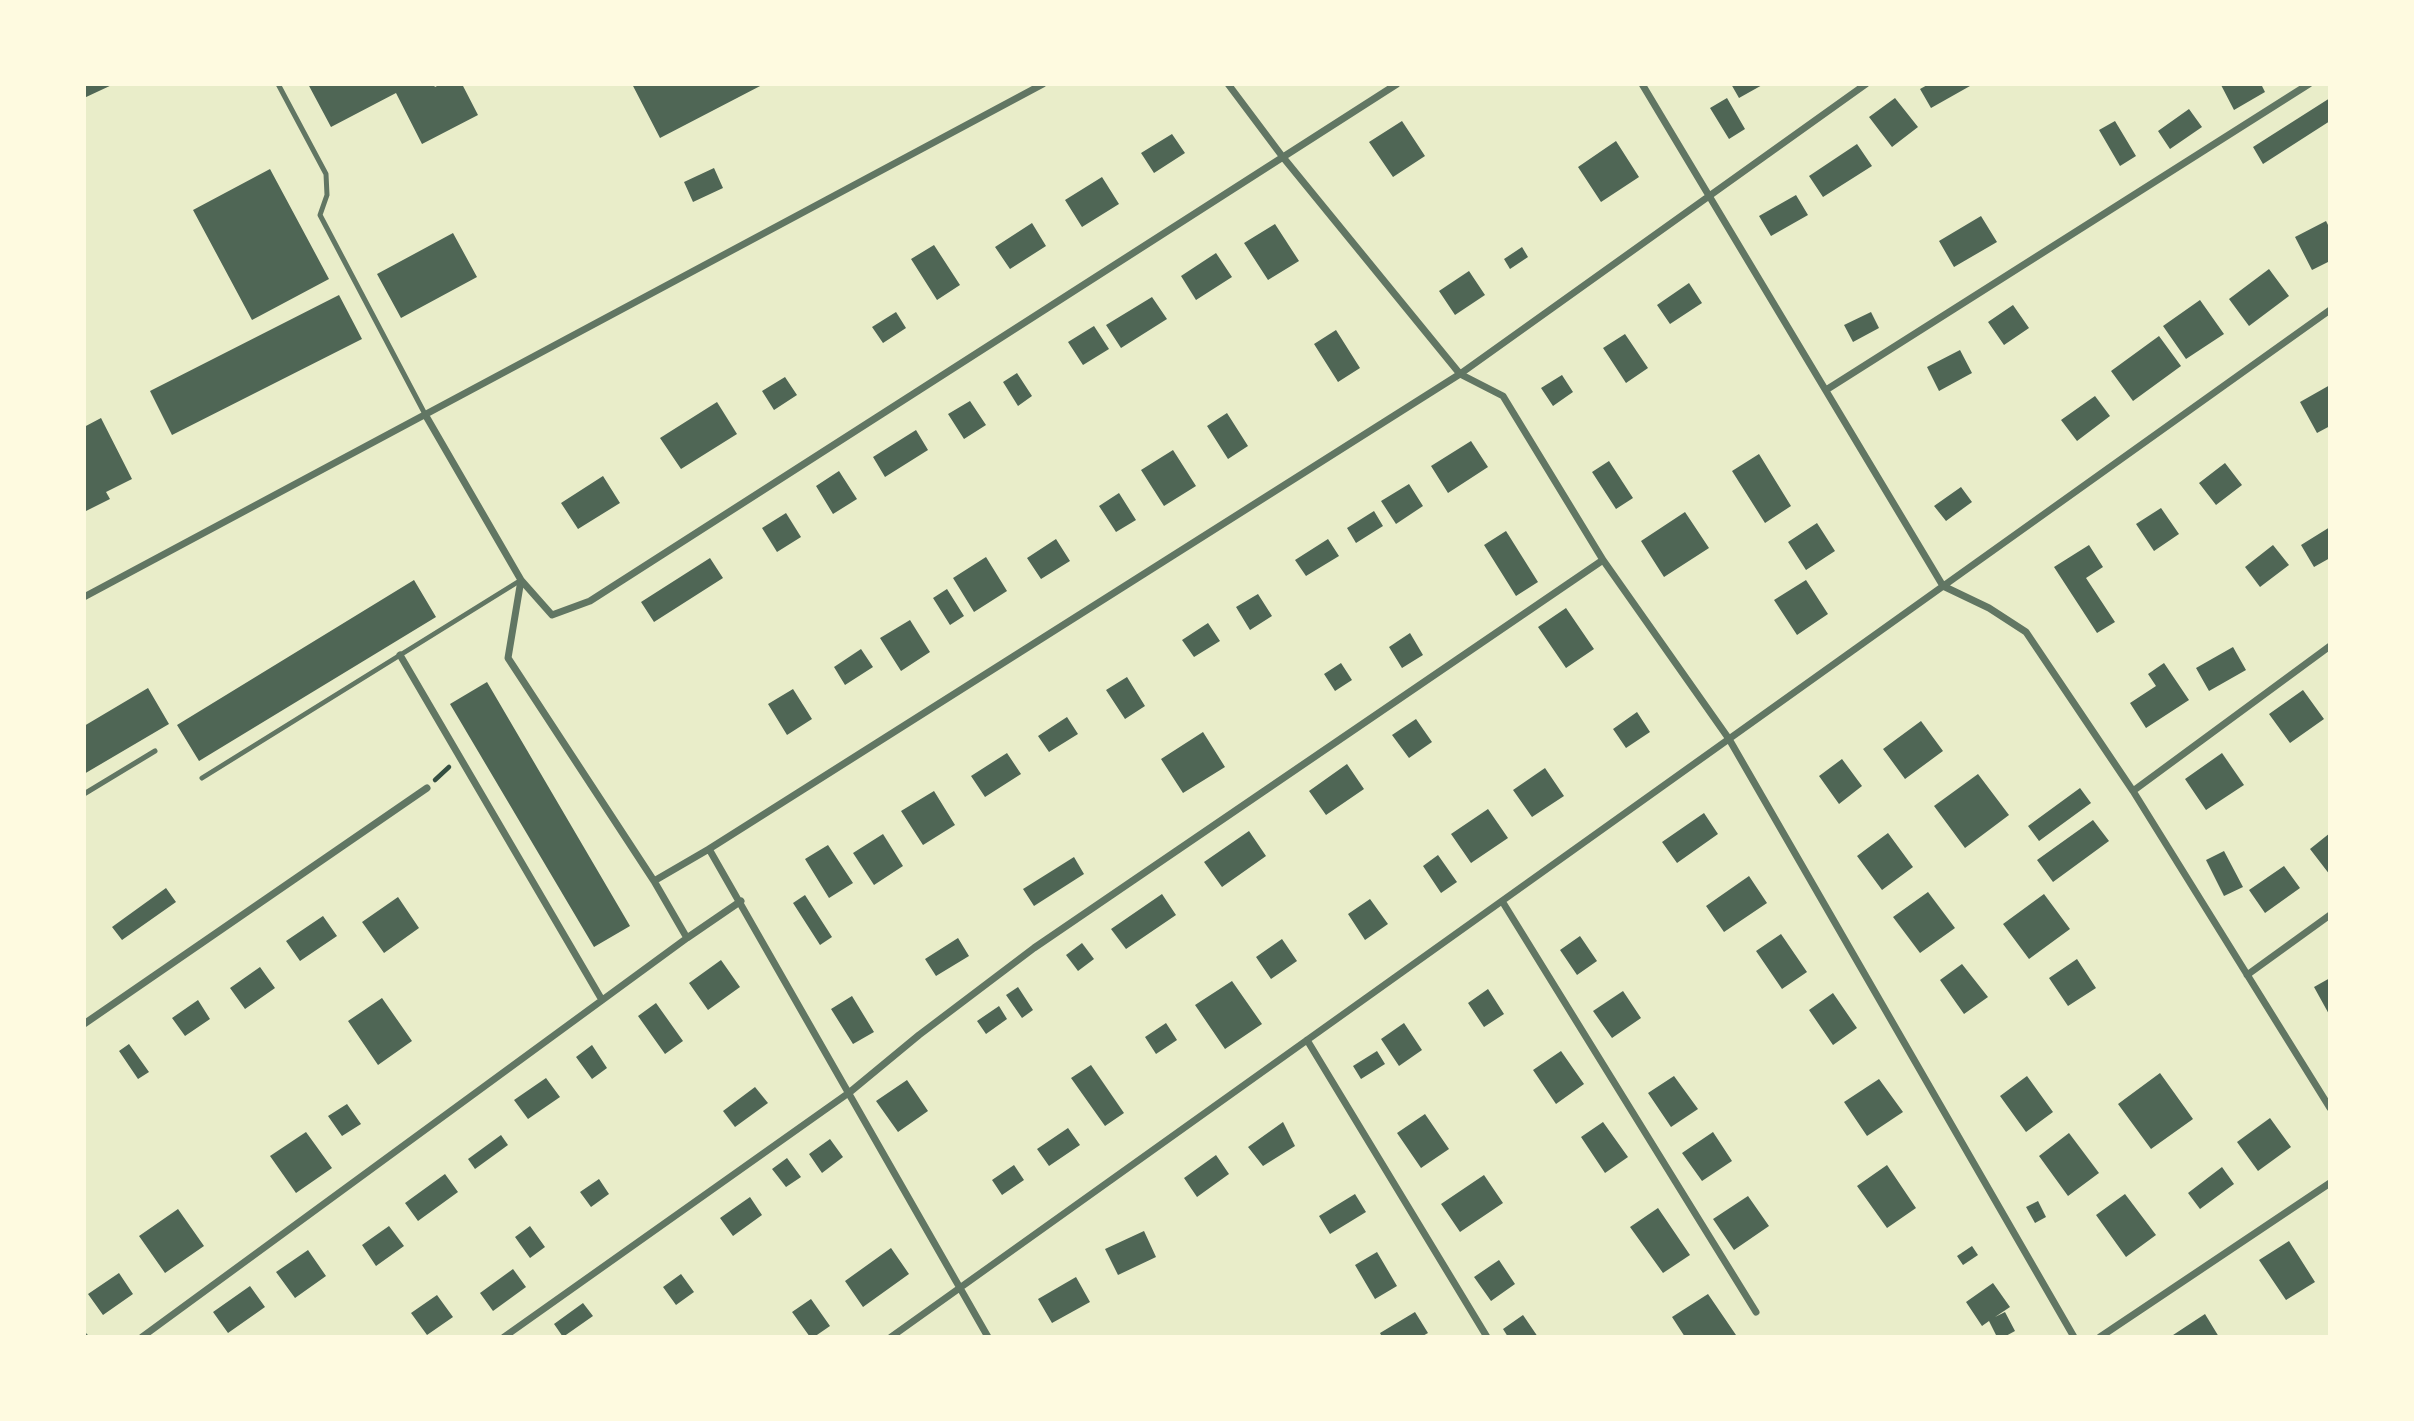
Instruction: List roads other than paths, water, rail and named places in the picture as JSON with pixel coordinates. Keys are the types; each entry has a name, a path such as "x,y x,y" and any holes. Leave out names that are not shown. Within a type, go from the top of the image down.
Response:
{"street":[{"path":"84,597 1043,84"},
{"path":"1228,84 1282,156 1460,374 1503,396 1603,560 1729,739 2074,1337"},
{"path":"426,416 521,580 552,614 590,601 1397,84"},
{"path":"1642,84 1943,586 1989,608 2026,632 2133,792 2330,1108"},
{"path":"654,881 709,849 1460,374 1866,84"},
{"path":"1826,390 2309,84"},
{"path":"891,1337 2330,310"},
{"path":"504,1337 850,1092 919,1035 1034,948 1603,560"},
{"path":"521,580 508,657 654,881 687,937"},
{"path":"2133,792 2330,646"},
{"path":"400,655 602,1000"},
{"path":"84,1024 427,788"},
{"path":"709,849 988,1337"},
{"path":"142,1337 687,937 741,901"},
{"path":"1502,901 1756,1312"},
{"path":"2247,975 2330,915"},
{"path":"1307,1040 1486,1335 1477,1337"},
{"path":"2100,1337 2330,1183"}],"lane":[{"path":"278,84 326,174 327,195 320,215 426,416"},
{"path":"202,778 521,580"},
{"path":"84,794 155,751"}]}
